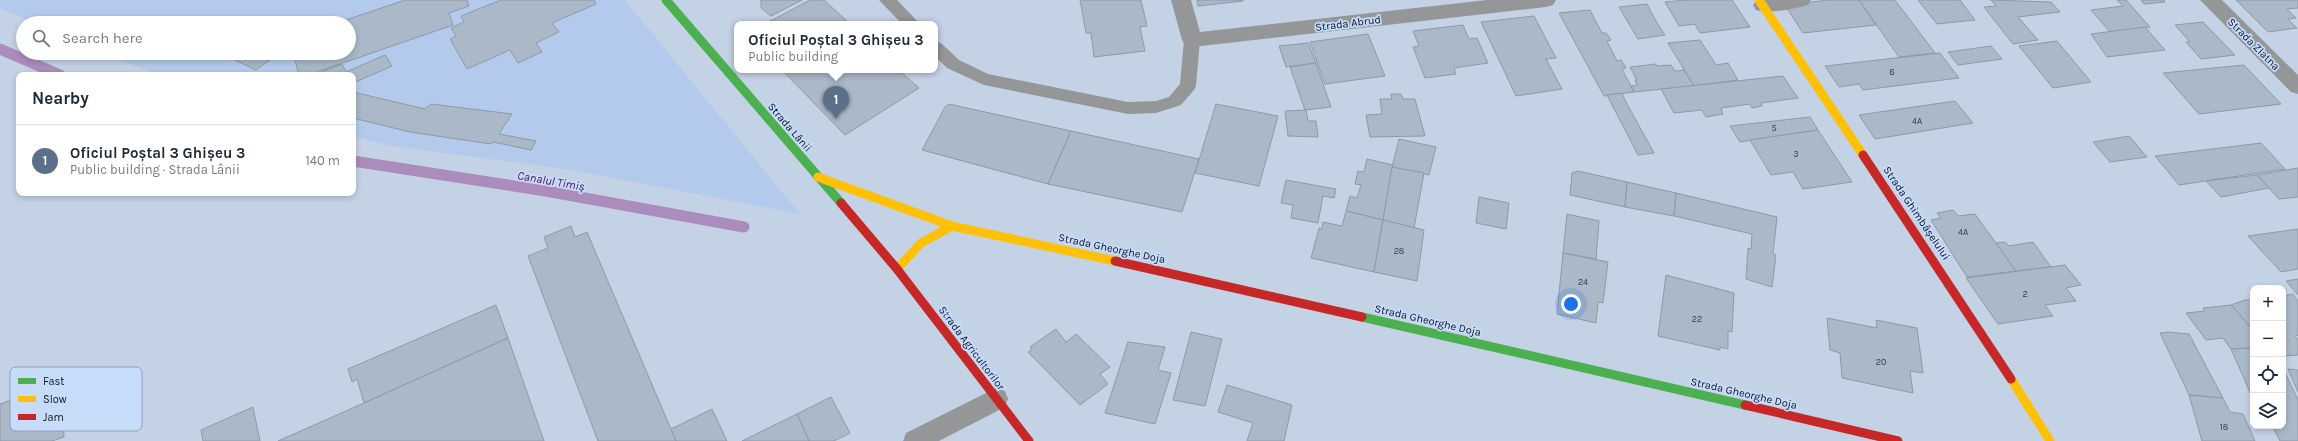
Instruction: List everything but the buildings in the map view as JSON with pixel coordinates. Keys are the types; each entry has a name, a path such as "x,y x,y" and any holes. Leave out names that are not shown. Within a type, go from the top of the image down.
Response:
{"main road":[{"name":"Strada Lânii","path":"666,0 897,268"},
{"name":"Strada Ghimbășelului","path":"1761,2 1986,338 2050,441"},
{"name":"Strada Gheorghe Doja","path":"818,177 952,226 1222,284 1898,441"},
{"path":"897,268 907,253 925,238 952,226"},
{"name":"Strada Agricultorilor","path":"897,268 1029,441"}],"street":[{"path":"1181,0 1192,40"},
{"name":"Strada Abrud","path":"1192,40 1546,0"},
{"path":"1761,2 1801,0"},
{"name":"Strada Zlatna","path":"2210,0 2298,88"},
{"path":"916,441 996,399"}],"lane":[{"path":"887,0 909,21"},
{"path":"938,49 953,64 984,79 1128,108 1156,107 1175,100 1188,86 1192,40"}],"shaded area":[{"path":"0,0 625,0 800,214 571,170 391,146 356,137 356,72 151,72 119,60 356,60 356,16 18,16 0,8"}],"waterway":[{"name":"Canalul Timiș","path":"0,49 16,56"},
{"name":"Canalul Timiș","path":"25,60 53,72"},
{"name":"Canalul Timiș","path":"356,161 546,191 744,227"}],"traffic: fast":[{"path":"666,0 841,203"},
{"path":"1362,317 1745,405"}],"traffic: slow":[{"path":"1759,0 1863,155"},
{"path":"818,177 952,226 1115,261"},
{"path":"897,269 921,243 952,226"},
{"path":"2011,379 2050,441"}],"traffic: jam":[{"path":"1863,155 2011,379"},
{"path":"841,203 897,269 1029,441"},
{"path":"1115,261 1362,317"},
{"path":"1745,405 1898,441"}],"place":[{"name":"Oficiul Poștal 3 Ghișeu 3","path":"836,119"}]}
